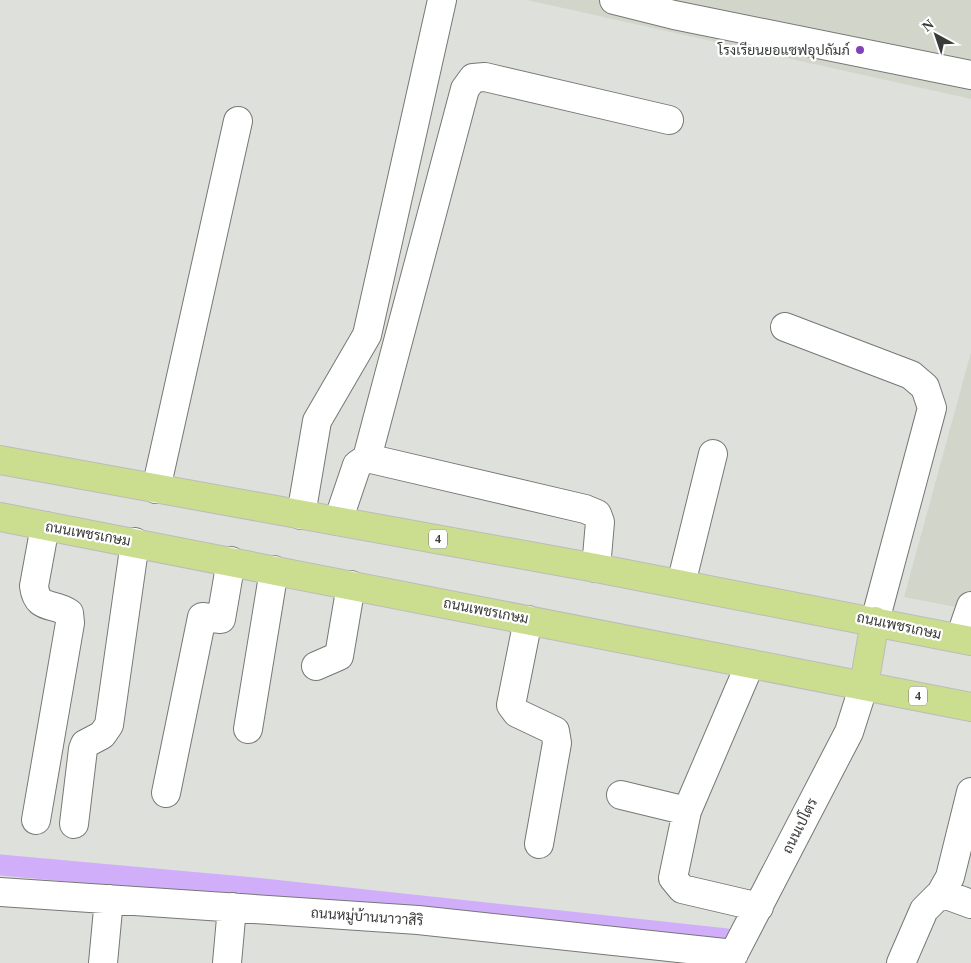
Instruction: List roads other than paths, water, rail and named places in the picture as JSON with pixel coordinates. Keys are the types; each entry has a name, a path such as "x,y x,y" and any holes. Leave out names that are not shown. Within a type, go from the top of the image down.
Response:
{"main road":[{"name":"ถนนเพชรเกษม","path":"0,460 596,568 875,620 966,639"},
{"name":"ถนนเพชรเกษม","path":"0,518 135,542 971,707"},
{"path":"864,685 875,620"}],"street":[{"path":"300,515 316,421 367,335 442,0"},
{"path":"614,0 674,15 971,75"},
{"path":"338,522 357,465 366,458 465,89 473,78 485,77 669,120"},
{"path":"156,489 238,121"},
{"path":"785,326 911,375 925,387 932,408 875,620"},
{"path":"681,584 713,454"},
{"path":"366,458 585,509 597,514 600,522 596,568"},
{"path":"36,820 70,623 69,613 43,604 35,596 34,586 45,526"},
{"path":"74,824 83,749 85,744 102,735 109,725 135,542"},
{"path":"166,793 202,618 221,619 231,561"},
{"path":"248,729 274,570"},
{"path":"316,666 339,656 351,585"},
{"path":"966,639 971,606"},
{"path":"528,620 511,705 517,713 555,731 557,742 539,844"},
{"path":"750,664 687,811 674,878 682,889 759,906"},
{"name":"ถนนเปโตร","path":"731,959 849,732 864,685"},
{"path":"901,963 924,910 941,893 950,876 971,792"},
{"path":"621,795 687,811"},
{"name":"ถนนหมู่บ้านนาวาสิริ","path":"0,892 418,920 731,959"},
{"path":"941,893 971,904"},
{"path":"103,963 109,899"},
{"path":"227,963 232,907"}],"waterway":[{"path":"0,865 254,888 727,939 724,963"}],"place":[{"name":"โรงเรียนยอแซฟอุปถัมภ์","path":"860,50"}]}
